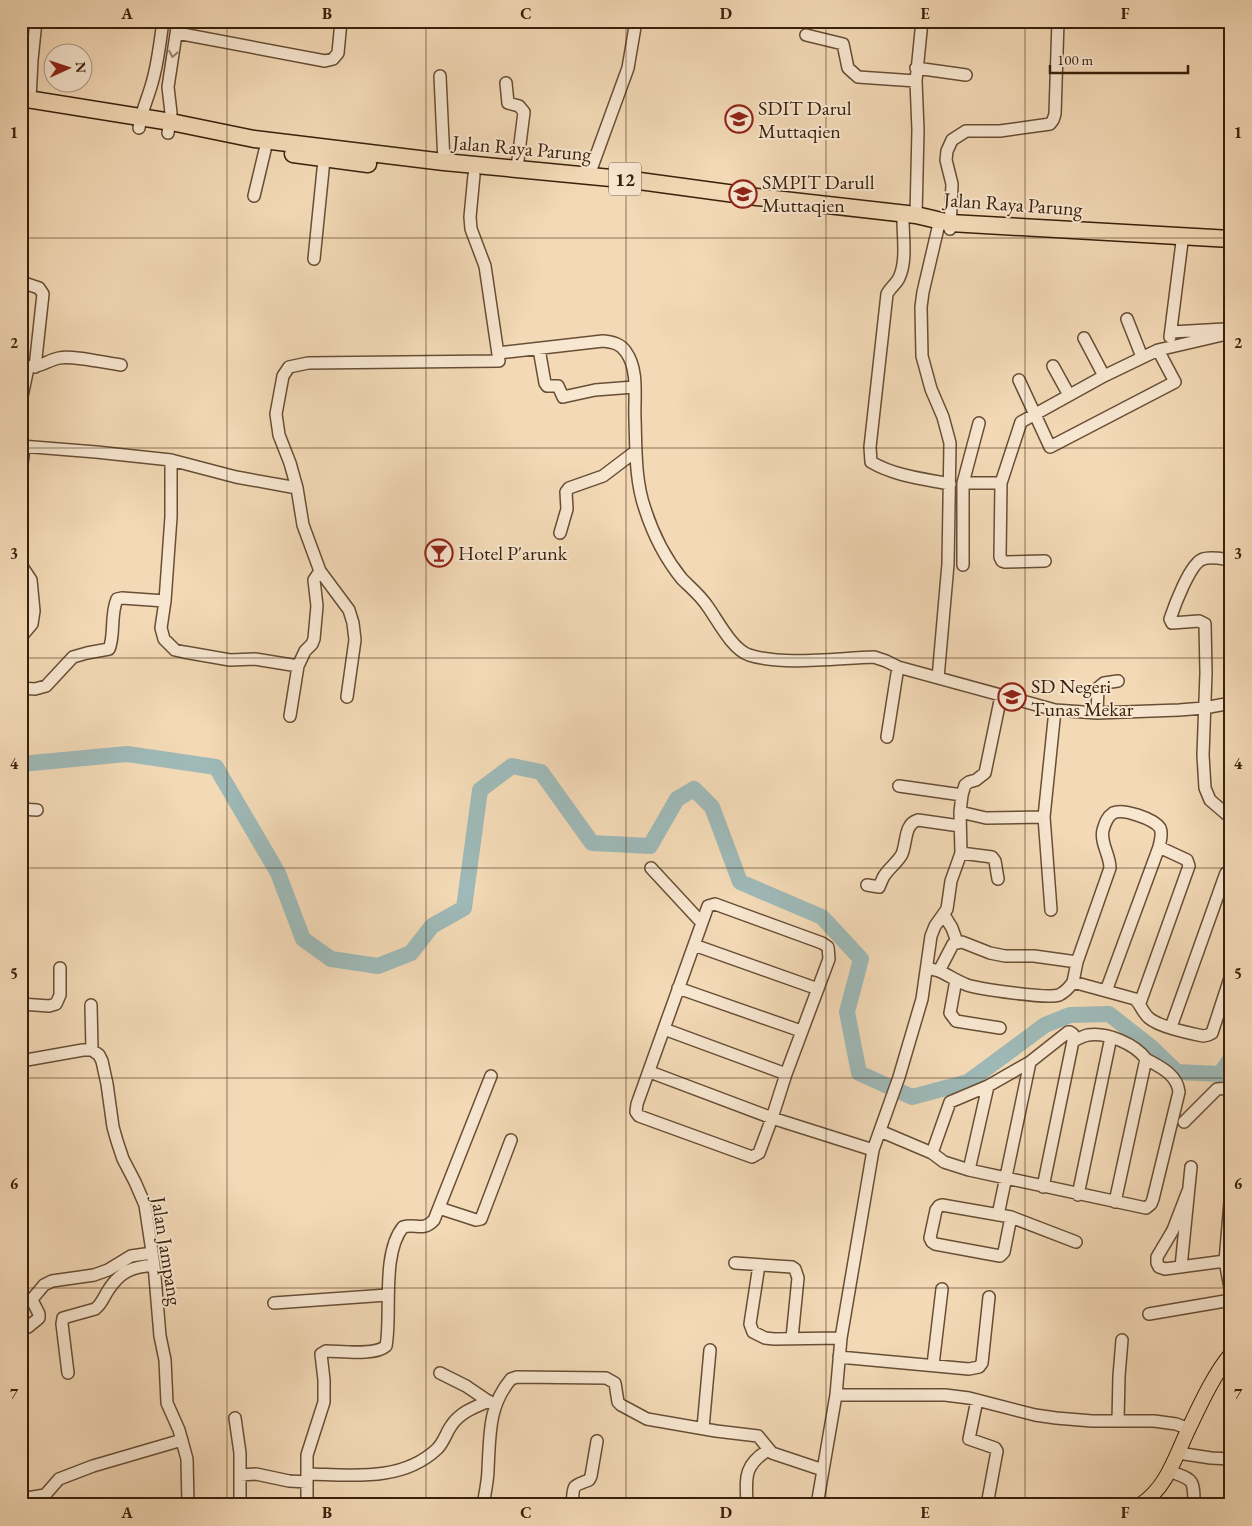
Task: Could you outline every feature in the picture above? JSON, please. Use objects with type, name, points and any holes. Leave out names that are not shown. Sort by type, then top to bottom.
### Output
[{"type":"highway","name":"Jalan Raya Parung","points":[[24,102],[254,139],[444,162],[517,168],[598,180],[808,204],[910,218],[946,227],[1231,244]]},
{"type":"highway","name":"Jalan Raya Parung","points":[[170,127],[265,150],[324,160],[474,175],[598,180]]},
{"type":"highway","name":"Jalan Raya Parung","points":[[946,227],[1231,239]]},
{"type":"main road","points":[[1140,1505],[1156,1492],[1169,1471],[1207,1393],[1231,1354]]},
{"type":"street","points":[[24,102],[32,60],[36,21]]},
{"type":"street","points":[[140,122],[155,71],[163,21]]},
{"type":"street","points":[[170,127],[168,95],[178,21]]},
{"type":"street","points":[[177,33],[325,61],[333,59],[338,53],[341,21]]},
{"type":"street","points":[[598,180],[628,68],[636,21]]},
{"type":"street","points":[[922,21],[916,68],[918,130],[910,218],[904,261],[899,277],[887,294],[870,447],[871,462],[881,468],[950,484]]},
{"type":"street","points":[[938,678],[948,564],[950,443],[948,432],[931,389],[922,356],[921,307],[923,292],[946,227],[952,184],[946,160],[947,151],[952,140],[966,131],[1008,130],[1050,124],[1055,114],[1058,21]]},
{"type":"street","points":[[806,35],[843,44],[848,68],[858,78],[916,80]]},
{"type":"street","points":[[916,68],[966,75]]},
{"type":"street","points":[[155,71],[170,74]]},
{"type":"street","points":[[440,76],[444,162]]},
{"type":"street","points":[[506,83],[508,103],[519,106],[524,112],[517,168]]},
{"type":"street","points":[[150,92],[168,95]]},
{"type":"street","points":[[254,196],[265,150]]},
{"type":"street","points":[[314,259],[324,160]]},
{"type":"street","points":[[347,697],[355,640],[353,623],[349,610],[320,571],[303,525],[297,488],[279,435],[276,414],[283,376],[289,367],[317,363],[499,361],[486,266],[471,229],[470,217],[474,175]]},
{"type":"street","points":[[1170,347],[1182,242]]},
{"type":"street","points":[[21,282],[39,288],[43,294],[21,400]]},
{"type":"street","points":[[1127,319],[1142,357]]},
{"type":"street","points":[[1045,561],[1005,562],[1000,557],[1001,483],[1021,422],[1104,376],[1158,350],[1227,334],[1225,329],[1171,332]]},
{"type":"street","points":[[1084,338],[1104,376]]},
{"type":"street","points":[[498,353],[604,341],[614,342],[628,354],[634,373],[636,451],[644,508],[657,540],[669,561],[683,580],[704,601],[729,638],[739,649],[748,655],[792,660],[874,657],[898,667],[1055,710],[1097,713],[1204,708],[1231,703]]},
{"type":"street","points":[[540,349],[545,383],[547,386],[558,386],[563,397],[595,390],[634,387]]},
{"type":"street","points":[[1019,380],[1050,447],[1176,382],[1158,350]]},
{"type":"street","points":[[28,367],[65,357],[121,365]]},
{"type":"street","points":[[1053,366],[1069,395]]},
{"type":"street","points":[[963,564],[963,483],[979,423]]},
{"type":"street","points":[[21,472],[23,447],[171,460],[236,477],[297,488]]},
{"type":"street","points":[[560,533],[566,509],[566,492],[569,488],[603,476],[636,451]]},
{"type":"street","points":[[171,460],[170,517],[165,601],[161,628],[164,639],[175,650],[230,660],[255,659],[298,666]]},
{"type":"street","points":[[963,483],[1001,483]]},
{"type":"street","points":[[1231,560],[1204,558],[1198,562],[1185,582],[1170,620],[1172,622],[1199,621],[1205,624],[1203,755],[1205,788],[1210,800],[1231,818]]},
{"type":"street","points":[[21,565],[32,580],[34,611],[32,624],[21,637]]},
{"type":"street","points":[[290,716],[298,666],[305,650],[312,644],[314,639],[317,606],[314,580],[320,571]]},
{"type":"street","points":[[21,688],[35,689],[46,686],[73,657],[87,652],[110,648],[112,642],[111,626],[117,600],[122,598],[165,601]]},
{"type":"street","points":[[887,736],[898,667]]},
{"type":"street","points":[[1097,713],[1098,688],[1104,683],[1118,682]]},
{"type":"street","points":[[817,1505],[836,1395],[841,1338],[873,1150],[899,1077],[922,999],[930,936],[947,909],[952,881],[961,853],[960,812],[962,795],[966,785],[982,776],[987,769],[1000,696]]},
{"type":"street","points":[[1051,910],[1044,817],[1055,710]]},
{"type":"street","points":[[898,786],[962,795]]},
{"type":"street","points":[[21,809],[38,810]]},
{"type":"street","points":[[927,968],[981,988],[1044,995],[1058,995],[1068,989],[1073,982],[1077,962],[1110,868],[1110,860],[1104,846],[1103,832],[1107,818],[1121,811],[1154,822],[1160,828],[1162,834],[1159,847],[1106,991]]},
{"type":"street","points":[[960,812],[986,818],[1044,817]]},
{"type":"street","points":[[867,884],[879,887],[884,876],[901,856],[910,825],[913,822],[918,820],[960,826]]},
{"type":"street","points":[[1140,1004],[1189,866],[1187,860],[1159,847]]},
{"type":"street","points":[[961,853],[992,857],[995,861],[998,879]]},
{"type":"street","points":[[651,868],[702,923]]},
{"type":"street","points":[[1171,1027],[1226,873],[1231,871]]},
{"type":"street","points":[[715,904],[826,945],[829,950],[829,959],[801,1031],[759,1154],[752,1157],[639,1116],[636,1112],[702,923],[708,906],[715,904]]},
{"type":"street","points":[[944,915],[952,928],[957,942]]},
{"type":"street","points":[[939,971],[950,948],[957,942],[962,942],[990,953],[1034,956],[1077,962]]},
{"type":"street","points":[[694,945],[818,988]]},
{"type":"street","points":[[21,1004],[49,1006],[56,1004],[60,995],[60,968]]},
{"type":"street","points":[[1073,982],[1135,999],[1140,1004],[1144,1013],[1155,1022],[1203,1036],[1212,1033],[1231,975]]},
{"type":"street","points":[[956,980],[950,1013],[952,1017],[956,1021],[1000,1028]]},
{"type":"street","points":[[678,988],[801,1031]]},
{"type":"street","points":[[21,1062],[75,1051],[92,1050],[91,1005]]},
{"type":"street","points":[[664,1029],[786,1074]]},
{"type":"street","points":[[932,1153],[950,1102],[988,1086],[1030,1062],[1068,1032],[1072,1034],[1073,1041],[1044,1187]]},
{"type":"street","points":[[880,1131],[932,1153],[944,1162],[969,1170],[1078,1195],[1146,1208],[1151,1204],[1179,1092],[1178,1084],[1168,1072],[1146,1059],[1130,1046],[1111,1037],[1088,1035],[1073,1041]]},
{"type":"street","points":[[1078,1195],[1111,1037]]},
{"type":"street","name":"Jalan Jampang","points":[[92,1050],[99,1055],[102,1061],[112,1127],[120,1150],[145,1205],[154,1265],[160,1336],[165,1360],[167,1403],[182,1440],[188,1466],[188,1505]]},
{"type":"street","points":[[1115,1202],[1146,1059]]},
{"type":"street","points":[[998,1215],[1030,1062]]},
{"type":"street","points":[[650,1072],[772,1118],[873,1150]]},
{"type":"street","points":[[307,1505],[307,1455],[324,1402],[321,1354],[326,1351],[372,1351],[385,1348],[387,1340],[387,1295],[392,1253],[398,1233],[406,1226],[423,1227],[434,1220],[491,1076]]},
{"type":"street","points":[[969,1170],[988,1086]]},
{"type":"street","points":[[1184,1122],[1217,1089],[1231,1088]]},
{"type":"street","points":[[438,1208],[476,1220],[480,1219],[511,1140]]},
{"type":"street","points":[[1181,1267],[1191,1167]]},
{"type":"street","points":[[1188,1190],[1170,1235],[1157,1257],[1159,1267],[1165,1269],[1225,1261]]},
{"type":"street","points":[[1231,1190],[1225,1261],[1231,1293]]},
{"type":"street","points":[[1012,1217],[1004,1252],[1000,1256],[932,1242],[930,1238],[936,1210],[942,1205],[1012,1217],[1076,1242]]},
{"type":"street","points":[[21,1328],[28,1326],[39,1318],[33,1298],[44,1285],[52,1281],[94,1275],[108,1270],[131,1256],[152,1253]]},
{"type":"street","points":[[735,1263],[792,1267],[797,1272],[792,1338]]},
{"type":"street","points":[[68,1373],[62,1324],[63,1318],[95,1309],[99,1306],[109,1288],[122,1273],[133,1268],[154,1265]]},
{"type":"street","points":[[759,1265],[750,1328],[753,1332],[765,1338],[774,1339],[841,1338]]},
{"type":"street","points":[[933,1365],[942,1289]]},
{"type":"street","points":[[274,1303],[387,1295]]},
{"type":"street","points":[[839,1357],[970,1369],[979,1367],[982,1364],[989,1297]]},
{"type":"street","points":[[1149,1314],[1231,1300]]},
{"type":"street","points":[[1118,1421],[1122,1340]]},
{"type":"street","points":[[703,1428],[710,1350]]},
{"type":"street","points":[[440,1373],[493,1403]]},
{"type":"street","points":[[483,1505],[488,1472],[493,1403],[513,1378],[606,1378],[615,1383],[618,1402],[621,1405],[648,1419],[758,1436],[772,1453],[823,1470]]},
{"type":"street","points":[[836,1395],[945,1395],[978,1400],[1035,1415],[1092,1421],[1154,1421],[1176,1424],[1189,1429]]},
{"type":"street","points":[[978,1400],[969,1440],[994,1448],[997,1451],[987,1505]]},
{"type":"street","points":[[240,1475],[256,1474],[289,1481],[307,1478],[391,1473],[411,1466],[437,1449],[452,1424],[460,1415],[493,1403]]},
{"type":"street","points":[[235,1418],[240,1453],[240,1505]]},
{"type":"street","points":[[1231,1424],[1231,1447]]},
{"type":"street","points":[[21,1498],[45,1495],[59,1479],[93,1466],[182,1440]]},
{"type":"street","points":[[572,1505],[575,1485],[578,1482],[590,1480],[597,1441]]},
{"type":"street","points":[[747,1505],[746,1477],[748,1469],[756,1459],[768,1450]]},
{"type":"street","points":[[1178,1453],[1231,1459]]},
{"type":"street","points":[[1169,1471],[1192,1482],[1194,1505]]},
{"type":"waterway","points":[[21,764],[127,754],[216,767],[278,873],[303,939],[331,959],[378,966],[411,953],[432,926],[464,908],[480,790],[512,766],[541,772],[592,843],[650,846],[677,799],[694,789],[712,807],[740,882],[822,917],[861,959],[847,1012],[859,1073],[912,1097],[968,1082],[1045,1025],[1070,1015],[1109,1014],[1151,1047],[1177,1072],[1220,1074],[1231,1058]]},
{"type":"place","name":"SDIT Darul Muttaqien","points":[[739,119]]},
{"type":"place","name":"SMPIT Darull Muttaqien","points":[[743,194]]},
{"type":"place","name":"Hotel P'arunk","points":[[439,553]]},
{"type":"place","name":"SD Negeri Tunas Mekar","points":[[1012,697]]}]
